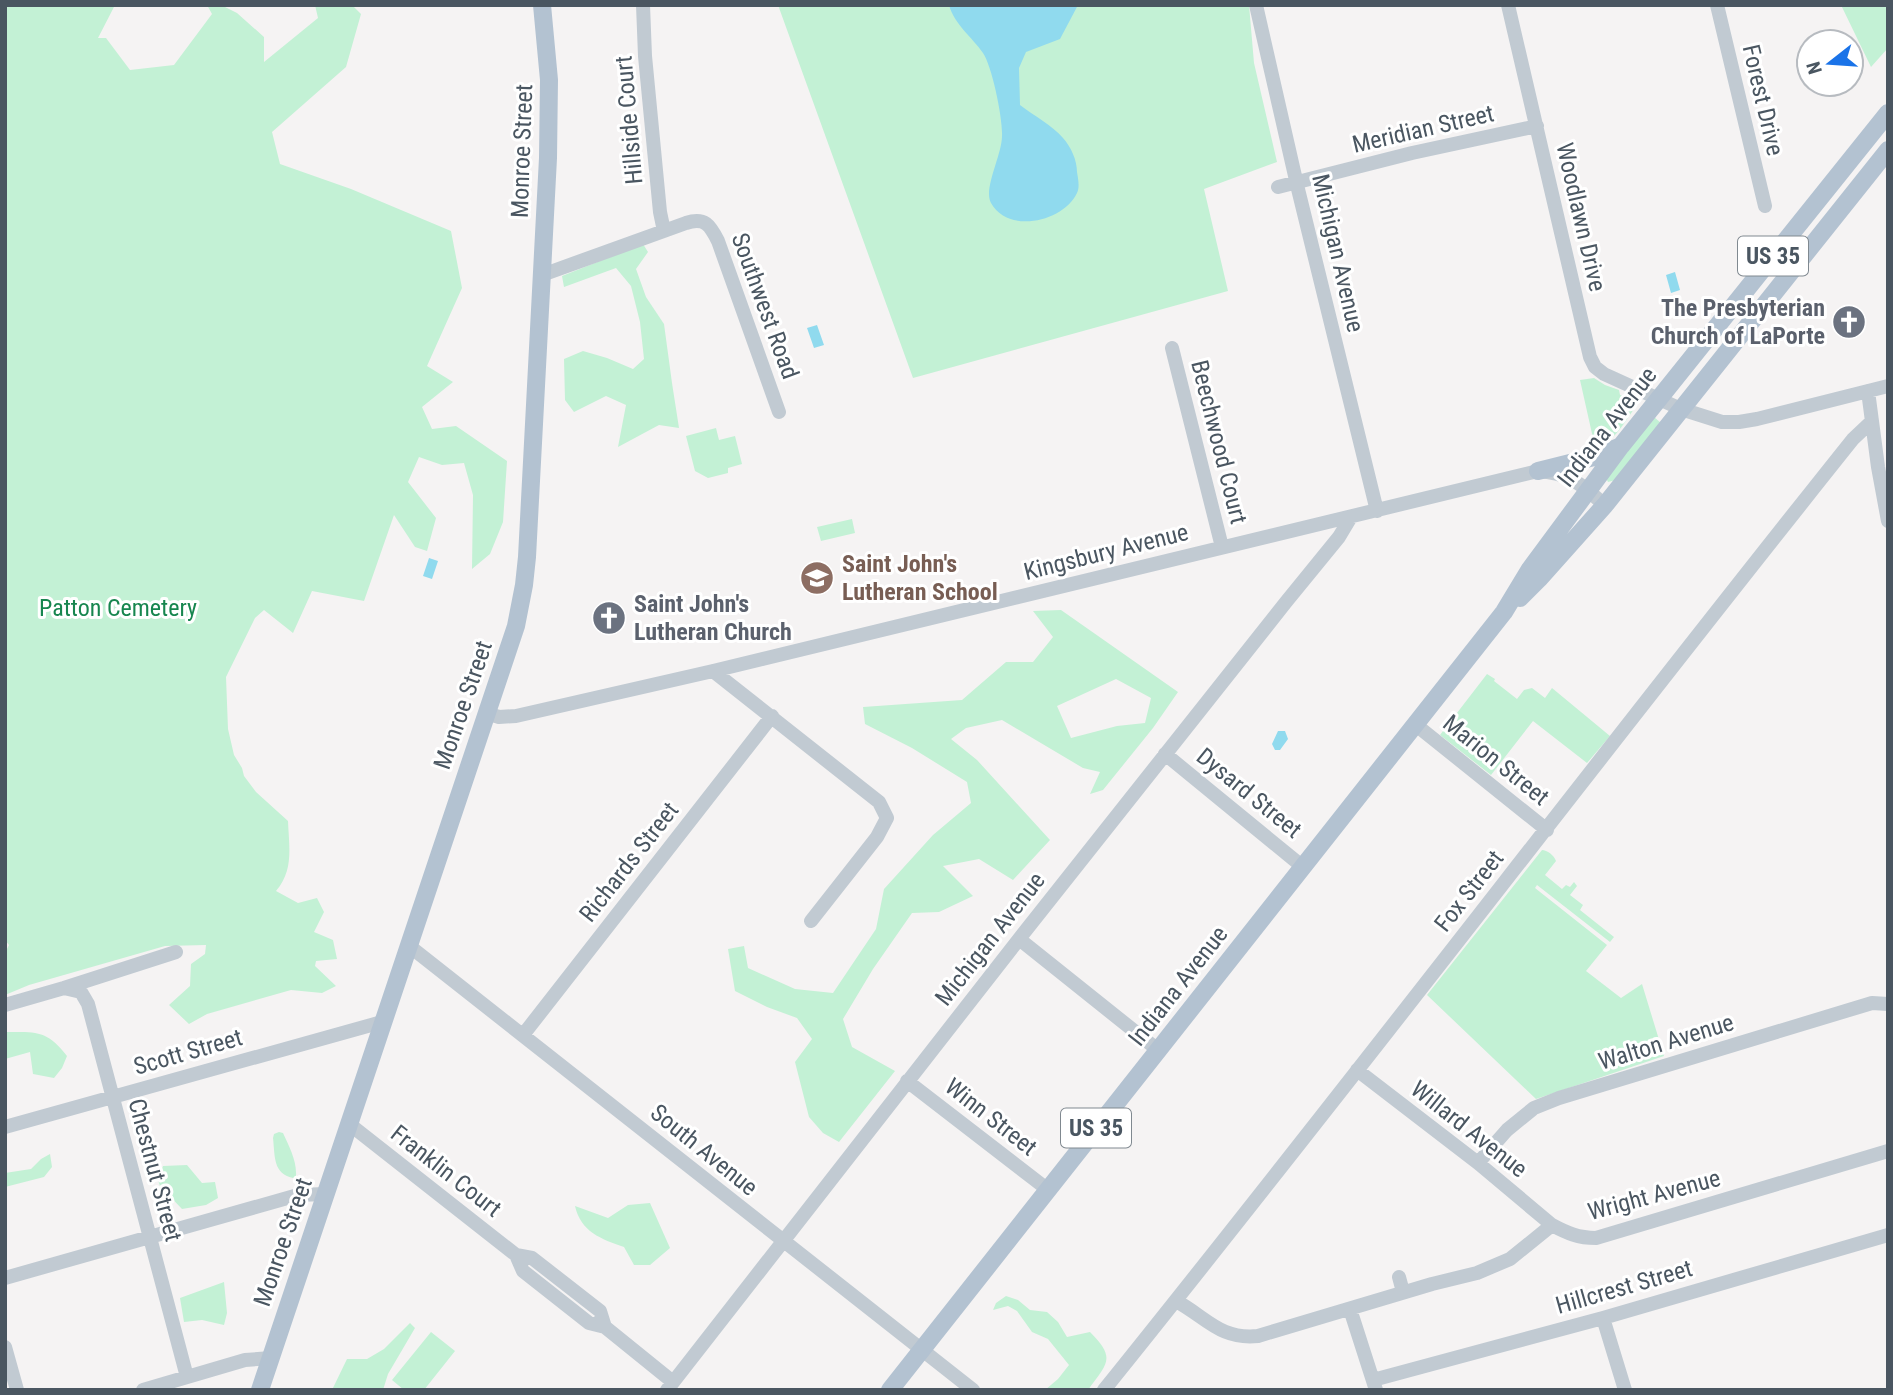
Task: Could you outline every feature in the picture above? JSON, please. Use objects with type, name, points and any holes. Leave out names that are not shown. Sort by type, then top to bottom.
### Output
[{"type":"main road","name":"Monroe Street","points":[[260,1390],[516,626],[527,557],[548,158],[549,79],[542,5]]},
{"type":"main road","name":"Indiana Avenue","points":[[890,1390],[1504,612],[1530,569],[1621,446],[1888,113]]},
{"type":"main road","name":"Indiana Avenue","points":[[1504,612],[1539,579],[1605,506],[1888,150]]},
{"type":"main road","points":[[1854,154],[1872,169]]},
{"type":"main road","points":[[1538,471],[1594,457],[1621,446]]},
{"type":"street","name":"Hillside Court","points":[[643,5],[646,69],[664,230]]},
{"type":"street","name":"Michigan Avenue","points":[[1256,5],[1377,511]]},
{"type":"street","name":"Woodlawn Drive","points":[[1508,5],[1590,357],[1595,367],[1604,374],[1660,400]]},
{"type":"street","name":"Forest Drive","points":[[1717,5],[1765,206]]},
{"type":"street","name":"Meridian Street","points":[[1278,187],[1412,153],[1537,126]]},
{"type":"street","name":"Southwest Road","points":[[542,275],[692,221],[709,225],[779,412]]},
{"type":"street","name":"Beechwood Court","points":[[1172,348],[1222,547]]},
{"type":"street","points":[[1660,400],[1681,410],[1721,422],[1739,422],[1888,386]]},
{"type":"street","points":[[1868,391],[1888,521]]},
{"type":"street","name":"Fox Street","points":[[1104,1390],[1547,830],[1737,584],[1853,439],[1871,422]]},
{"type":"street","name":"Kingsbury Avenue","points":[[486,713],[499,717],[516,716],[713,671],[1538,471],[1559,473],[1572,478],[1605,506]]},
{"type":"street","name":"Michigan Avenue","points":[[670,1386],[1019,939],[1339,537],[1351,517]]},
{"type":"street","points":[[713,671],[879,802],[887,818],[877,837],[811,921]]},
{"type":"street","name":"Richards Street","points":[[523,1035],[772,716]]},
{"type":"street","name":"Marion Street","points":[[1416,725],[1547,830]]},
{"type":"street","name":"Dysard Street","points":[[1166,754],[1303,867]]},
{"type":"street","points":[[1019,939],[1158,1050]]},
{"type":"street","name":"South Avenue","points":[[408,945],[973,1390]]},
{"type":"street","points":[[5,1005],[176,952]]},
{"type":"street","name":"Chestnut Street","points":[[64,988],[81,992],[88,1004],[187,1377]]},
{"type":"street","name":"Walton Avenue","points":[[1478,1163],[1507,1130],[1534,1108],[1559,1098],[1872,1003],[1888,1004]]},
{"type":"street","name":"Scott Street","points":[[5,1127],[382,1021]]},
{"type":"street","name":"Willard Avenue","points":[[1357,1070],[1478,1163],[1552,1225]]},
{"type":"street","name":"Winn Street","points":[[908,1081],[1047,1189]]},
{"type":"street","name":"Franklin Court","points":[[348,1123],[516,1255],[532,1258],[600,1311],[605,1327],[670,1386]]},
{"type":"street","name":"Wright Avenue","points":[[1552,1225],[1580,1238],[1596,1238],[1888,1151]]},
{"type":"street","points":[[5,1278],[298,1195],[325,1194]]},
{"type":"street","points":[[1176,1301],[1216,1329],[1236,1336],[1258,1336],[1477,1273],[1510,1259],[1552,1225]]},
{"type":"street","name":"Hillcrest Street","points":[[1374,1385],[1888,1235]]},
{"type":"street","points":[[1399,1276],[1404,1292]]},
{"type":"street","points":[[1350,1309],[1374,1385]]},
{"type":"street","points":[[1603,1318],[1625,1390]]},
{"type":"street","points":[[5,1347],[17,1390]]},
{"type":"street","points":[[143,1390],[245,1360],[271,1358]]},
{"type":"green space","name":"Patton Cemetery","points":[[5,5],[115,5],[98,38],[106,38],[130,70],[174,65],[212,14],[207,5],[225,5],[264,37],[264,62],[318,18],[315,5],[352,5],[361,14],[346,67],[272,132],[280,164],[351,189],[451,231],[462,288],[427,366],[453,382],[422,407],[432,429],[456,426],[507,461],[503,522],[490,554],[472,569],[473,495],[464,463],[442,465],[419,457],[408,482],[436,518],[427,551],[415,547],[394,515],[364,601],[312,591],[293,633],[264,610],[255,618],[226,677],[228,729],[234,755],[244,776],[256,792],[288,821],[288,866],[276,891],[298,903],[317,898],[324,912],[314,932],[333,940],[337,959],[316,961],[315,966],[336,986],[322,993],[291,990],[207,1014],[189,1024],[169,1005],[190,986],[191,964],[205,954],[206,945],[165,946],[29,985],[5,995],[5,953],[9,945],[5,940]]},
{"type":"green space","points":[[778,5],[1249,5],[1254,63],[1277,162],[1204,189],[1228,291],[913,378]]},
{"type":"green space","points":[[1841,5],[1888,5],[1888,48],[1871,67],[1865,55],[1865,28],[1852,28]]},
{"type":"green space","points":[[643,244],[648,252],[636,269],[646,297],[664,324],[679,428],[659,425],[618,447],[626,405],[606,396],[574,412],[565,400],[564,359],[583,351],[633,369],[644,359],[640,322],[631,286],[616,268],[564,287],[562,276]]},
{"type":"green space","points":[[1594,378],[1619,390],[1620,395],[1637,403],[1613,437],[1595,447],[1580,380]]},
{"type":"green space","points":[[1654,417],[1661,423],[1616,480],[1608,482],[1606,478]]},
{"type":"green space","points":[[716,428],[719,440],[735,436],[742,464],[728,468],[728,473],[708,478],[695,471],[686,436]]},
{"type":"green space","points":[[852,519],[855,533],[821,541],[817,527]]},
{"type":"green space","points":[[1061,610],[1178,692],[1103,790],[1090,794],[1100,772],[1083,768],[1002,720],[966,728],[951,739],[977,760],[1050,840],[1013,880],[979,859],[943,866],[973,896],[939,912],[912,913],[873,969],[843,1019],[852,1047],[895,1071],[839,1142],[823,1133],[809,1117],[795,1062],[812,1039],[797,1018],[735,991],[728,949],[744,946],[748,968],[795,989],[833,993],[876,929],[884,889],[933,835],[971,803],[967,782],[912,748],[865,724],[863,707],[962,700],[1006,662],[1033,662],[1053,637],[1033,611]],"holes":[[[1116,679],[1151,698],[1145,723],[1117,726],[1071,738],[1057,706]]]},
{"type":"green space","points":[[1487,674],[1517,699],[1524,690],[1532,688],[1545,698],[1552,688],[1610,736],[1587,763],[1533,721],[1491,775],[1440,735]]},
{"type":"green space","points":[[1542,850],[1550,853],[1556,861],[1545,875],[1562,889],[1566,885],[1570,887],[1574,882],[1577,886],[1570,895],[1583,905],[1580,910],[1614,937],[1610,942],[1537,885],[1535,888],[1607,945],[1586,971],[1621,998],[1642,984],[1664,1056],[1536,1099],[1427,995]]},
{"type":"green space","points":[[5,1032],[33,1033],[47,1037],[67,1056],[62,1068],[54,1078],[33,1074],[30,1052],[5,1059]]},
{"type":"green space","points":[[283,1133],[294,1159],[296,1176],[293,1178],[282,1173],[276,1163],[273,1138],[274,1134]]},
{"type":"green space","points":[[50,1154],[52,1167],[44,1177],[5,1187],[5,1173],[31,1169]]},
{"type":"green space","points":[[187,1165],[202,1183],[215,1182],[218,1198],[206,1205],[182,1209],[160,1186],[158,1180],[163,1166]]},
{"type":"green space","points":[[650,1203],[670,1248],[650,1265],[634,1265],[624,1247],[593,1233],[582,1222],[575,1206],[608,1218],[628,1205]]},
{"type":"green space","points":[[224,1282],[227,1313],[224,1325],[202,1320],[184,1322],[180,1298]]},
{"type":"green space","points":[[1006,1296],[1018,1300],[1030,1310],[1047,1312],[1058,1322],[1067,1337],[1090,1332],[1098,1341],[1106,1355],[1106,1361],[1088,1390],[1045,1390],[1069,1365],[1048,1339],[1032,1332],[1017,1311],[1008,1306],[993,1310],[996,1303]]},
{"type":"green space","points":[[410,1323],[415,1328],[388,1374],[383,1390],[332,1390],[347,1359],[367,1359],[384,1349]]},
{"type":"green space","points":[[431,1332],[455,1351],[424,1390],[404,1390],[392,1380]]},
{"type":"water","points":[[949,5],[1078,5],[1060,39],[1026,52],[1019,68],[1020,105],[1059,133],[1069,145],[1076,163],[1077,193],[1061,211],[1049,217],[1023,221],[1010,219],[999,213],[991,203],[989,189],[1002,136],[996,93],[983,53],[959,24]]},
{"type":"water","points":[[1675,272],[1680,290],[1671,293],[1666,275]]},
{"type":"water","points":[[817,325],[824,345],[814,348],[807,328]]},
{"type":"water","points":[[429,558],[438,561],[432,579],[423,576]]},
{"type":"water","points":[[1278,731],[1285,731],[1288,739],[1280,750],[1275,750],[1272,744]]},
{"type":"place","name":"The Presbyterian Church of LaPorte","points":[[1849,322]]},
{"type":"place","name":"Saint John's Lutheran School","points":[[817,578]]},
{"type":"place","name":"Saint John's Lutheran Church","points":[[609,618]]}]
